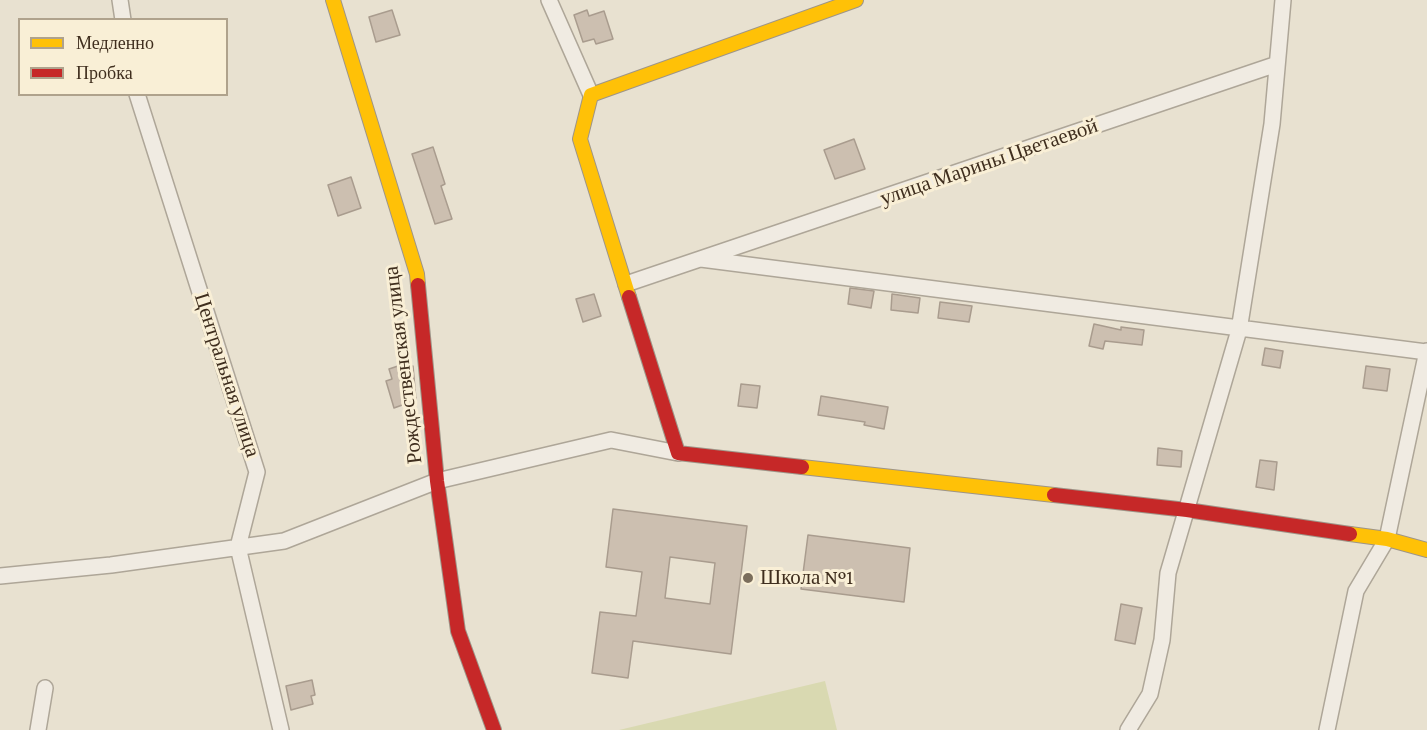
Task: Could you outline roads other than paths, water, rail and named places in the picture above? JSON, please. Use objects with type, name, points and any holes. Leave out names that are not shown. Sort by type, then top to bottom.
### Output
[{"type":"street","points":[[120,0],[123,18]]},
{"type":"street","name":"Рождественская улица","points":[[333,0],[417,274],[437,481],[458,631],[494,730]]},
{"type":"street","points":[[549,0],[591,95],[580,138],[678,453]]},
{"type":"street","points":[[591,95],[856,0]]},
{"type":"street","points":[[1128,730],[1150,694],[1162,640],[1168,573],[1239,330],[1272,124],[1283,0]]},
{"type":"street","name":"улица Марины Цветаевой","points":[[626,284],[1277,64]]},
{"type":"street","name":"Центральная улица","points":[[138,96],[257,472],[238,547],[281,730]]},
{"type":"street","name":"улица Марины Цветаевой","points":[[701,259],[1239,330],[1427,352]]},
{"type":"street","points":[[1327,730],[1356,591],[1387,539],[1427,352]]},
{"type":"street","points":[[0,576],[111,565],[284,541],[437,481],[611,440],[678,453],[1187,510],[1387,539],[1427,550]]},
{"type":"street","points":[[38,730],[45,688]]},
{"type":"place","name":"Школа №1","points":[[748,578]]}]
